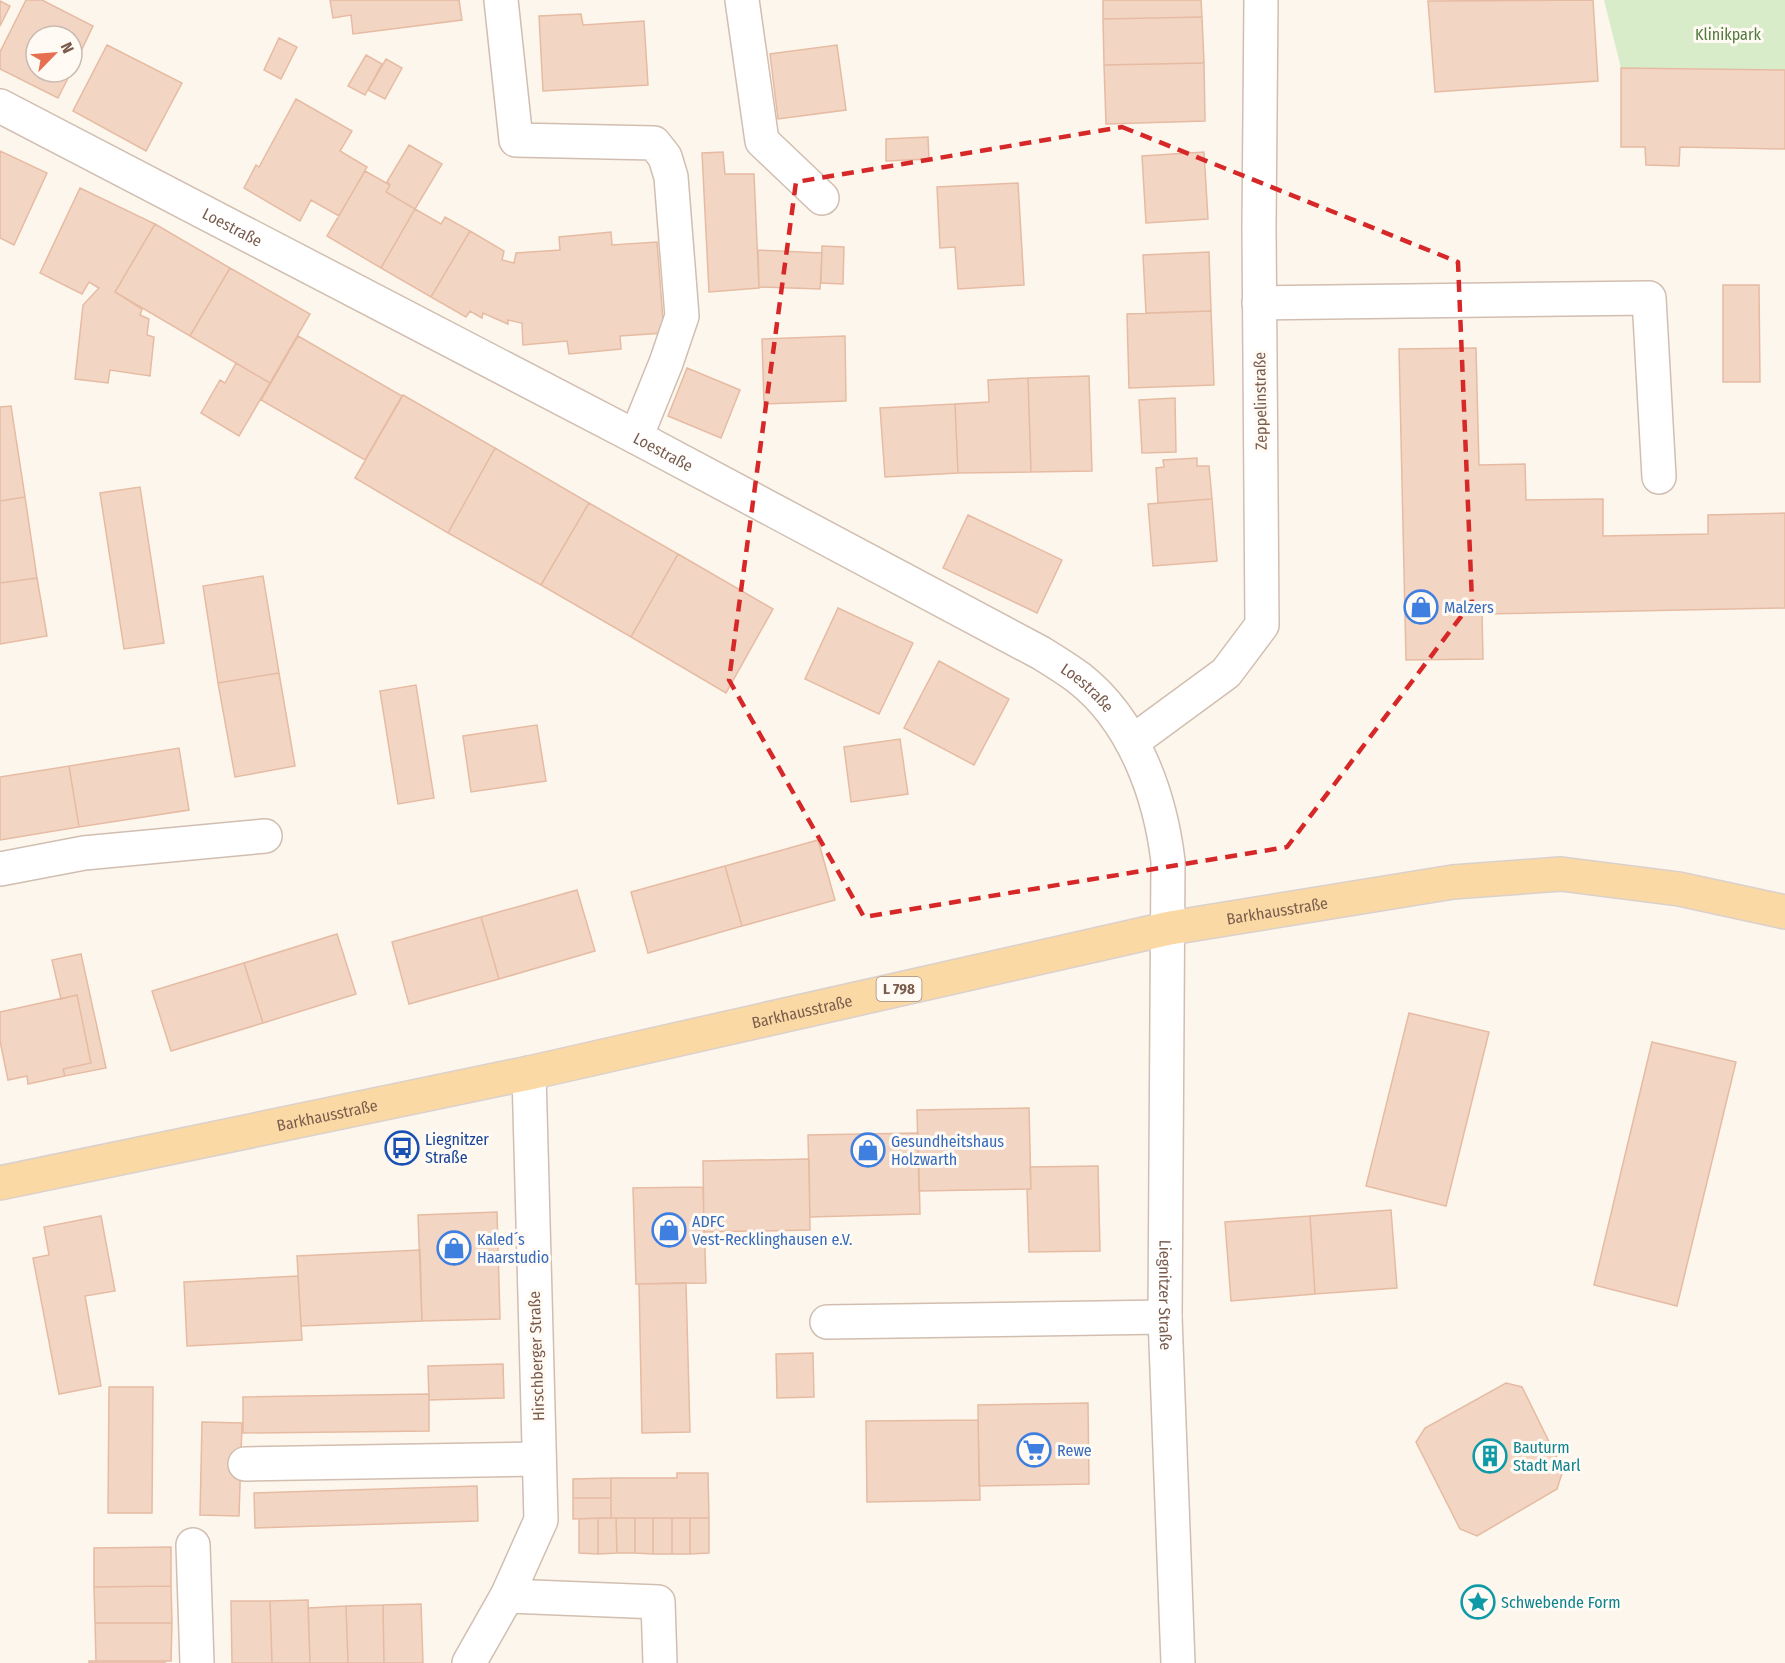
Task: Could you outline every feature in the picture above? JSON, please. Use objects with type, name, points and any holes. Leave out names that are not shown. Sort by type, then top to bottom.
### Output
[{"type":"main road","name":"Barkhausstraße","points":[[0,1183],[529,1073],[1170,928],[1453,882],[1562,874],[1679,889],[1785,912]]},
{"type":"street","points":[[501,0],[516,140],[654,143],[665,157],[671,177],[682,316],[636,437]]},
{"type":"street","points":[[742,0],[762,141],[822,198]]},
{"type":"street","name":"Zeppelinstraße","points":[[1132,742],[1226,673],[1262,625],[1259,303],[1261,0]]},
{"type":"street","name":"Loestraße","points":[[0,106],[636,437],[1041,652],[1080,679],[1104,703],[1132,742],[1151,784],[1164,831],[1168,861],[1170,928]]},
{"type":"street","points":[[1259,303],[1649,298],[1659,477]]},
{"type":"street","points":[[0,869],[84,853],[265,837]]},
{"type":"street","name":"Liegnitzer Straße","points":[[1170,928],[1165,1317],[1178,1663]]},
{"type":"street","name":"Hirschberger Straße","points":[[469,1663],[507,1596],[541,1520],[529,1073]]},
{"type":"street","points":[[826,1322],[1165,1317]]},
{"type":"street","points":[[245,1464],[539,1459]]},
{"type":"street","points":[[193,1545],[196,1663]]},
{"type":"street","points":[[507,1596],[658,1602],[660,1663]]},
{"type":"highlighted area","points":[[1122,127],[1458,262],[1472,602],[1287,847],[864,917],[729,680],[796,182]]},
{"type":"green space","name":"Klinikpark","points":[[1604,0],[1785,0],[1785,70],[1621,68]]},
{"type":"building","points":[[26,0],[42,0],[93,26],[84,45],[84,24],[24,24],[24,81],[0,69],[0,52]]},
{"type":"building","points":[[330,0],[459,0],[462,20],[353,34],[351,15],[333,18]]},
{"type":"building","points":[[1103,0],[1201,0],[1202,17],[1103,19]]},
{"type":"building","points":[[1593,0],[1598,81],[1435,92],[1428,1]]},
{"type":"building","points":[[0,1],[10,6],[0,26]]},
{"type":"building","points":[[581,14],[583,25],[644,21],[648,85],[543,91],[539,16]]},
{"type":"building","points":[[1202,17],[1204,63],[1104,65],[1103,19]]},
{"type":"building","points":[[279,38],[297,47],[281,79],[264,70]]},
{"type":"building","points":[[107,45],[182,83],[146,151],[73,111]]},
{"type":"building","points":[[837,45],[846,110],[778,119],[770,54]]},
{"type":"building","points":[[366,55],[382,64],[365,95],[348,86]]},
{"type":"building","points":[[386,59],[402,68],[385,99],[368,90]]},
{"type":"building","points":[[1204,63],[1205,121],[1106,124],[1104,65]]},
{"type":"building","points":[[1621,68],[1785,70],[1785,149],[1680,147],[1679,166],[1646,165],[1645,147],[1621,147]]},
{"type":"building","points":[[30,84],[65,84],[58,98]]},
{"type":"building","points":[[296,99],[352,131],[340,151],[367,167],[339,216],[311,200],[300,221],[244,188],[256,165],[259,167]]},
{"type":"building","points":[[928,137],[929,159],[886,161],[886,139]]},
{"type":"building","points":[[409,145],[442,164],[415,209],[386,192],[390,185],[387,182]]},
{"type":"building","points":[[0,151],[47,173],[14,245],[0,238]]},
{"type":"building","points":[[723,152],[725,174],[754,174],[759,288],[709,292],[702,153]]},
{"type":"building","points":[[1204,152],[1208,219],[1146,223],[1142,156]]},
{"type":"building","points":[[365,171],[390,185],[386,192],[415,209],[381,268],[327,236]]},
{"type":"building","points":[[1018,183],[1024,285],[958,289],[955,247],[940,248],[937,187]]},
{"type":"building","points":[[80,188],[155,224],[115,292],[142,309],[140,315],[149,319],[147,335],[154,337],[150,376],[110,370],[108,383],[75,379],[83,305],[99,288],[89,282],[82,294],[40,273]]},
{"type":"building","points":[[415,209],[441,224],[445,217],[470,231],[431,297],[381,268]]},
{"type":"building","points":[[155,224],[230,268],[190,336],[115,292]]},
{"type":"building","points":[[470,231],[504,251],[502,260],[514,263],[516,253],[560,250],[559,237],[611,232],[612,245],[657,242],[664,333],[620,336],[621,349],[569,354],[567,341],[523,345],[522,323],[508,320],[508,324],[483,313],[482,318],[470,311],[466,317],[431,297]]},
{"type":"building","points":[[822,246],[844,247],[843,284],[821,283]]},
{"type":"building","points":[[758,250],[822,253],[820,289],[759,287]]},
{"type":"building","points":[[1209,252],[1211,311],[1146,313],[1143,255]]},
{"type":"building","points":[[230,268],[310,314],[270,383],[190,336]]},
{"type":"building","points":[[1723,285],[1759,285],[1760,382],[1723,382]]},
{"type":"building","points":[[1211,311],[1214,385],[1129,388],[1127,314]]},
{"type":"building","points":[[298,336],[402,396],[365,460],[261,400]]},
{"type":"building","points":[[845,336],[846,401],[764,404],[762,339]]},
{"type":"building","points":[[1476,348],[1479,465],[1525,464],[1526,500],[1603,499],[1603,536],[1708,534],[1708,515],[1785,513],[1785,608],[1482,614],[1483,659],[1406,660],[1399,349]]},
{"type":"building","points":[[236,363],[270,383],[239,436],[201,413],[220,380],[225,383]]},
{"type":"building","points":[[687,368],[740,390],[721,438],[668,416]]},
{"type":"building","points":[[1089,376],[1092,471],[1031,472],[1028,378]]},
{"type":"building","points":[[1028,378],[1031,472],[958,473],[955,404],[989,402],[988,380]]},
{"type":"building","points":[[403,395],[495,448],[448,533],[355,478]]},
{"type":"building","points":[[1175,398],[1176,452],[1142,453],[1139,400]]},
{"type":"building","points":[[955,404],[958,473],[885,477],[880,408]]},
{"type":"building","points":[[11,406],[25,497],[0,501],[0,407]]},
{"type":"building","points":[[495,448],[589,503],[541,585],[448,533]]},
{"type":"building","points":[[1197,458],[1197,466],[1209,466],[1212,499],[1158,503],[1156,468],[1164,467],[1163,460]]},
{"type":"building","points":[[140,487],[164,643],[124,649],[100,493]]},
{"type":"building","points":[[25,497],[37,578],[0,583],[0,501]]},
{"type":"building","points":[[1212,499],[1217,561],[1153,566],[1148,504]]},
{"type":"building","points":[[589,503],[678,554],[631,637],[541,585]]},
{"type":"building","points":[[968,515],[1062,560],[1037,613],[943,568]]},
{"type":"building","points":[[678,554],[773,609],[726,693],[631,637]]},
{"type":"building","points":[[263,576],[279,673],[218,683],[203,586]]},
{"type":"building","points":[[37,578],[47,636],[0,644],[0,583]]},
{"type":"building","points":[[838,608],[913,643],[879,714],[805,679]]},
{"type":"building","points":[[939,661],[1009,699],[974,765],[904,728]]},
{"type":"building","points":[[279,673],[295,766],[235,777],[218,683]]},
{"type":"building","points":[[416,685],[434,798],[398,804],[380,691]]},
{"type":"building","points":[[537,725],[546,781],[471,792],[463,736]]},
{"type":"building","points":[[900,739],[908,794],[851,802],[844,747]]},
{"type":"building","points":[[179,748],[189,810],[79,827],[69,766]]},
{"type":"building","points":[[69,766],[79,827],[0,840],[0,777]]},
{"type":"building","points":[[818,840],[835,900],[742,926],[725,866]]},
{"type":"building","points":[[725,866],[742,926],[648,953],[631,892]]},
{"type":"building","points":[[577,890],[595,951],[499,979],[481,917]]},
{"type":"building","points":[[481,917],[499,979],[409,1004],[392,942]]},
{"type":"building","points":[[337,934],[356,994],[263,1023],[244,963]]},
{"type":"building","points":[[81,954],[106,1068],[65,1076],[63,1069],[91,1063],[77,995],[61,999],[52,960]]},
{"type":"building","points":[[244,963],[263,1023],[171,1051],[152,991]]},
{"type":"building","points":[[77,995],[91,1063],[63,1069],[65,1076],[28,1084],[27,1076],[8,1080],[0,1041],[0,1012]]},
{"type":"building","points":[[1409,1013],[1489,1032],[1446,1206],[1366,1186]]},
{"type":"building","points":[[1652,1042],[1736,1062],[1677,1306],[1594,1285]]},
{"type":"building","points":[[1029,1108],[1031,1189],[919,1191],[917,1110]]},
{"type":"building","points":[[918,1133],[920,1214],[810,1217],[808,1135]]},
{"type":"building","points":[[809,1159],[810,1230],[704,1232],[703,1161]]},
{"type":"building","points":[[1098,1166],[1100,1251],[1029,1252],[1027,1189],[1031,1189],[1030,1167]]},
{"type":"building","points":[[703,1187],[706,1283],[636,1284],[633,1188]]},
{"type":"building","points":[[1391,1210],[1397,1288],[1315,1294],[1310,1216]]},
{"type":"building","points":[[497,1212],[500,1319],[422,1321],[418,1215]]},
{"type":"building","points":[[101,1216],[115,1291],[85,1296],[101,1386],[59,1394],[33,1258],[49,1255],[44,1227]]},
{"type":"building","points":[[1310,1216],[1315,1294],[1231,1301],[1225,1222]]},
{"type":"building","points":[[420,1250],[422,1321],[301,1326],[297,1256]]},
{"type":"building","points":[[298,1276],[302,1340],[187,1346],[184,1282]]},
{"type":"building","points":[[686,1283],[690,1432],[642,1433],[639,1284]]},
{"type":"building","points":[[813,1353],[814,1397],[777,1398],[776,1354]]},
{"type":"building","points":[[503,1364],[504,1398],[429,1400],[428,1366]]},
{"type":"building","name":"Bauturm Stadt Marl","points":[[1506,1383],[1522,1387],[1563,1470],[1557,1489],[1477,1536],[1460,1529],[1416,1442],[1425,1428]]},
{"type":"building","points":[[109,1387],[153,1387],[152,1513],[108,1513]]},
{"type":"building","points":[[429,1394],[429,1431],[243,1433],[243,1397]]},
{"type":"building","points":[[1088,1403],[1089,1484],[979,1486],[978,1405]]},
{"type":"building","points":[[978,1420],[980,1500],[867,1502],[866,1421]]},
{"type":"building","points":[[202,1422],[242,1423],[239,1516],[200,1515]]},
{"type":"building","points":[[677,1473],[708,1473],[709,1518],[611,1518],[611,1478],[677,1478]]},
{"type":"building","points":[[611,1478],[611,1498],[573,1498],[573,1479]]},
{"type":"building","points":[[477,1486],[478,1521],[255,1528],[254,1493]]},
{"type":"building","points":[[573,1498],[611,1498],[611,1518],[573,1519]]},
{"type":"building","points":[[598,1518],[598,1554],[579,1553],[579,1519]]},
{"type":"building","points":[[598,1518],[616,1518],[617,1553],[598,1554]]},
{"type":"building","points":[[616,1518],[635,1518],[635,1553],[617,1553]]},
{"type":"building","points":[[635,1518],[653,1518],[653,1554],[635,1553]]},
{"type":"building","points":[[653,1518],[672,1518],[672,1554],[653,1554]]},
{"type":"building","points":[[672,1518],[690,1518],[690,1554],[672,1554]]},
{"type":"building","points":[[690,1518],[709,1518],[709,1553],[690,1554]]},
{"type":"building","points":[[171,1547],[171,1586],[94,1587],[94,1548]]},
{"type":"building","points":[[171,1586],[172,1623],[95,1623],[94,1587]]},
{"type":"building","points":[[308,1600],[310,1663],[272,1663],[270,1601]]},
{"type":"building","points":[[231,1601],[270,1601],[272,1663],[232,1663]]},
{"type":"building","points":[[421,1604],[423,1663],[384,1663],[383,1605]]},
{"type":"building","points":[[383,1605],[384,1663],[348,1663],[346,1606]]},
{"type":"building","points":[[346,1606],[348,1663],[310,1663],[308,1608]]},
{"type":"building","points":[[95,1623],[172,1623],[171,1661],[96,1661]]},
{"type":"building","points":[[89,1661],[165,1661],[165,1663],[89,1663]]},
{"type":"place","name":"Malzers","points":[[1421,607]]},
{"type":"place","name":"Liegnitzer Straße","points":[[402,1148]]},
{"type":"place","name":"Gesundheitshaus Holzwarth","points":[[868,1150]]},
{"type":"place","name":"ADFC Vest-Recklinghausen e.V.","points":[[669,1230]]},
{"type":"place","name":"Kaled´s Haarstudio","points":[[454,1248]]},
{"type":"place","name":"Rewe","points":[[1034,1450]]},
{"type":"place","name":"Bauturm Stadt Marl","points":[[1490,1456]]},
{"type":"place","name":"Schwebende Form","points":[[1478,1602]]}]
